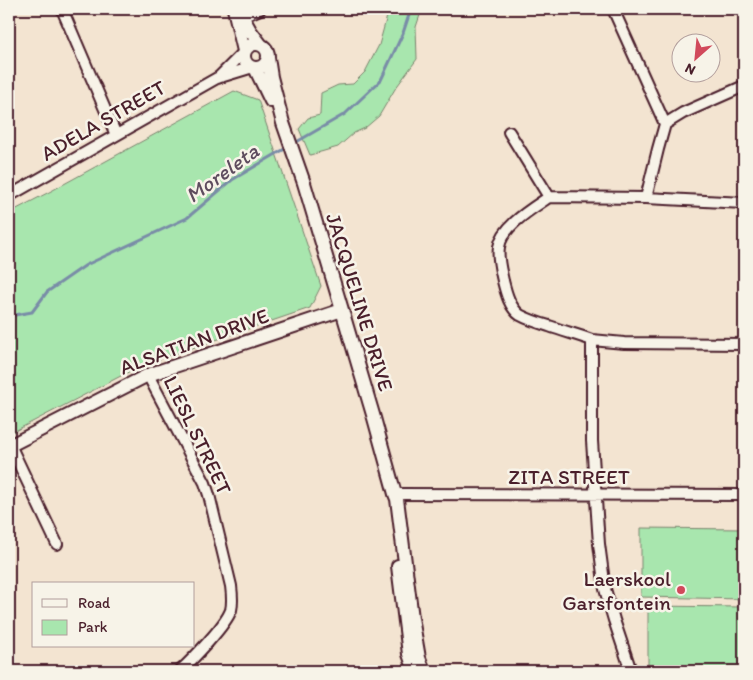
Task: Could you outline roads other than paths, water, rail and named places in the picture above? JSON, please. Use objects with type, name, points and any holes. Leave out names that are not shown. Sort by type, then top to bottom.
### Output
[{"type":"street","points":[[62,9],[116,135]]},
{"type":"street","points":[[238,11],[260,9]]},
{"type":"street","points":[[613,9],[665,124],[646,198]]},
{"type":"street","points":[[238,11],[251,32],[267,50],[268,58],[262,66],[254,68],[246,63],[238,11]]},
{"type":"street","points":[[244,52],[246,48],[254,44],[262,45]]},
{"type":"street","name":"ADELA STREET","points":[[217,78],[244,52]]},
{"type":"street","name":"JACQUELINE DRIVE","points":[[268,58],[271,77],[285,129],[342,310],[399,504],[416,643],[424,671]]},
{"type":"street","name":"ADELA STREET","points":[[9,196],[217,78],[254,68]]},
{"type":"street","name":"JACQUELINE DRIVE","points":[[254,68],[285,129]]},
{"type":"street","points":[[665,124],[683,113],[744,86]]},
{"type":"street","points":[[508,132],[549,197]]},
{"type":"street","points":[[744,203],[646,198],[549,197],[506,231],[498,248],[504,283],[510,303],[518,314],[536,322],[592,340],[624,343],[744,344]]},
{"type":"street","name":"ALSATIAN DRIVE","points":[[9,445],[148,375],[342,310]]},
{"type":"street","points":[[592,340],[592,441],[599,544],[605,588],[631,671]]},
{"type":"street","name":"LIESL STREET","points":[[148,375],[205,483],[233,599],[230,612],[224,622],[180,671]]},
{"type":"street","points":[[9,445],[58,544]]},
{"type":"street","name":"JACQUELINE DRIVE","points":[[395,494],[392,504],[400,587],[409,654],[414,671]]},
{"type":"street","name":"ZITA STREET","points":[[395,494],[744,495]]},
{"type":"waterway","name":"Moreleta","points":[[293,144],[345,114],[381,80],[403,33],[411,9]]},
{"type":"waterway","name":"Moreleta","points":[[9,316],[32,312],[47,292],[86,265],[187,218],[232,180],[288,147]]},
{"type":"place","name":"Laerskool Garsfontein","points":[[681,590]]}]
